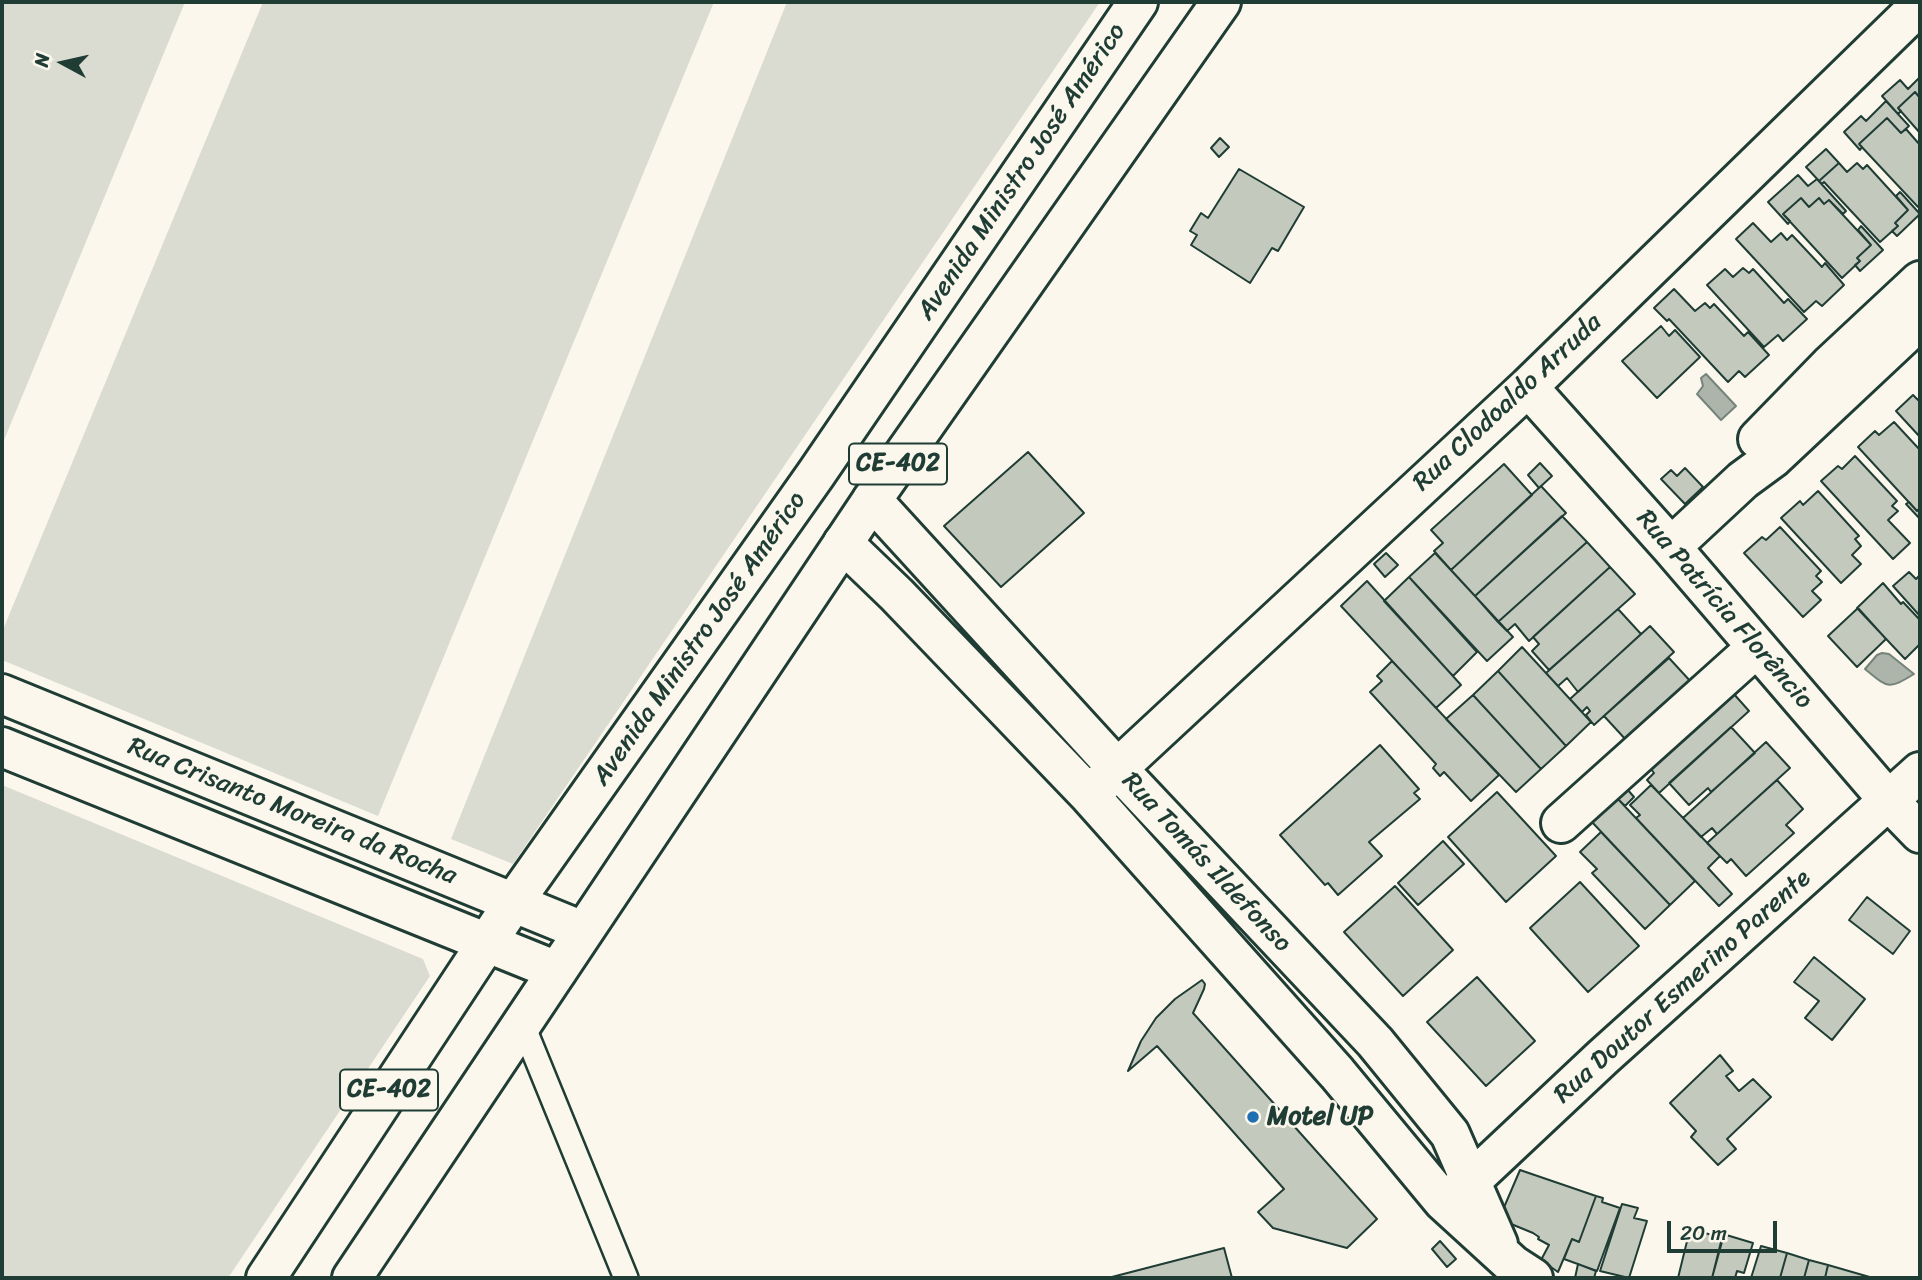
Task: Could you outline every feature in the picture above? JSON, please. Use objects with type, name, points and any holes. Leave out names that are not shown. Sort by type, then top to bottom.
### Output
[{"type":"street","name":"Avenida Ministro José Américo","points":[[266,1278],[513,903],[808,486],[1138,2]]},
{"type":"street","name":"CE-402","points":[[352,1278],[872,500],[1221,2]]},
{"type":"street","name":"Rua Clodoaldo Arruda","points":[[1089,795],[1116,767],[1528,387],[1920,5]]},
{"type":"street","points":[[1671,547],[1743,480],[1773,458],[1839,376],[1916,305]]},
{"type":"street","name":"Rua Patrícia Florêncio","points":[[1528,387],[1671,547],[1889,802],[1920,833]]},
{"type":"street","name":"Rua Tomás Ildefonso","points":[[872,500],[1242,903],[1375,1042],[1450,1134],[1458,1191]]},
{"type":"street","name":"Rua Tomás Ildefonso","points":[[843,543],[897,595],[1089,795],[1338,1073],[1458,1191],[1513,1265],[1534,1278]]},
{"type":"street","points":[[1561,823],[1756,648]]},
{"type":"street","name":"Rua Crisanto Moreira da Rocha","points":[[2,694],[583,932]]},
{"type":"street","name":"Rua Crisanto Moreira da Rocha","points":[[2,747],[557,971]]},
{"type":"street","name":"Rua Doutor Esmerino Parente","points":[[1458,1191],[1920,772]]},
{"type":"street","points":[[1211,933],[1242,903]]},
{"type":"street","points":[[1338,1073],[1375,1042]]},
{"type":"lane","points":[[522,1023],[626,1278]]},
{"type":"shaded area","points":[[2,2],[185,2],[2,445]]},
{"type":"shaded area","points":[[263,2],[714,2],[378,816],[2,660],[2,632]]},
{"type":"shaded area","points":[[787,2],[1100,2],[513,864],[451,839]]},
{"type":"shaded area","points":[[1706,374],[1736,406],[1721,420],[1697,394],[1703,386],[1701,378]]},
{"type":"shaded area","points":[[1882,653],[1889,654],[1914,674],[1899,683],[1888,685],[1879,680],[1865,669]]},
{"type":"shaded area","points":[[2,785],[423,959],[430,976],[228,1278],[2,1278]]},
{"type":"building","points":[[1920,77],[1920,98],[1915,92],[1898,108],[1901,111],[1898,114],[1882,96],[1900,80],[1908,89]]},
{"type":"building","points":[[1915,92],[1920,98],[1920,133],[1898,108]]},
{"type":"building","points":[[1886,101],[1909,126],[1901,133],[1887,118],[1859,144],[1862,147],[1860,150],[1844,132],[1861,116],[1866,121]]},
{"type":"building","points":[[1887,118],[1901,133],[1906,129],[1920,145],[1918,207],[1859,144]]},
{"type":"building","points":[[1220,138],[1229,147],[1219,157],[1211,148]]},
{"type":"building","points":[[1826,149],[1839,163],[1819,181],[1806,167]]},
{"type":"building","points":[[1839,163],[1847,172],[1857,163],[1863,169],[1867,165],[1908,210],[1895,223],[1898,226],[1880,242],[1824,182],[1822,184],[1819,181]]},
{"type":"building","points":[[1239,169],[1304,207],[1278,251],[1272,248],[1250,283],[1191,245],[1197,235],[1190,231],[1201,213],[1208,218]]},
{"type":"building","points":[[1798,175],[1808,186],[1817,179],[1846,211],[1843,214],[1829,200],[1824,204],[1819,198],[1809,207],[1801,198],[1783,214],[1790,221],[1788,224],[1768,202]]},
{"type":"building","points":[[1900,192],[1920,214],[1897,236],[1892,231],[1898,226],[1895,223],[1908,210],[1896,196]]},
{"type":"building","points":[[1801,198],[1809,207],[1819,198],[1824,204],[1829,200],[1871,245],[1857,258],[1860,261],[1842,278],[1783,214]]},
{"type":"building","points":[[1753,223],[1771,242],[1781,233],[1787,240],[1792,235],[1822,267],[1825,263],[1844,285],[1822,306],[1816,301],[1804,312],[1736,239]]},
{"type":"building","points":[[1861,226],[1883,250],[1860,271],[1855,265],[1860,261],[1857,258],[1871,245],[1858,230]]},
{"type":"building","points":[[1743,268],[1749,273],[1753,269],[1784,303],[1788,299],[1807,319],[1783,341],[1778,335],[1764,347],[1707,285],[1725,269],[1733,277]]},
{"type":"building","points":[[1674,289],[1695,311],[1705,303],[1710,308],[1714,304],[1744,336],[1748,332],[1769,355],[1745,377],[1739,371],[1728,382],[1669,319],[1667,321],[1654,308]]},
{"type":"building","points":[[1661,326],[1669,336],[1675,330],[1700,357],[1657,398],[1622,361]]},
{"type":"building","points":[[1913,395],[1918,400],[1920,397],[1920,437],[1896,411]]},
{"type":"building","points":[[1894,422],[1920,450],[1920,508],[1917,511],[1858,447],[1875,431],[1879,435]]},
{"type":"building","points":[[1028,452],[1084,513],[1001,587],[944,526]]},
{"type":"building","points":[[1855,456],[1897,501],[1892,506],[1898,511],[1888,520],[1910,543],[1893,559],[1821,481],[1838,466],[1842,469]]},
{"type":"building","points":[[1540,463],[1552,476],[1539,488],[1528,475]]},
{"type":"building","points":[[1504,464],[1532,495],[1451,570],[1434,551],[1443,543],[1431,530]]},
{"type":"building","points":[[1685,468],[1703,487],[1685,504],[1661,479],[1671,470],[1677,476]]},
{"type":"building","points":[[1541,486],[1566,513],[1475,596],[1451,570]]},
{"type":"building","points":[[1818,491],[1859,536],[1855,539],[1861,546],[1852,555],[1861,564],[1841,583],[1781,518],[1800,501],[1803,505]]},
{"type":"building","points":[[1909,502],[1917,511],[1920,508],[1920,519],[1906,504]]},
{"type":"building","points":[[1562,516],[1587,542],[1498,622],[1475,596]]},
{"type":"building","points":[[1780,527],[1821,571],[1816,576],[1822,582],[1812,591],[1821,600],[1803,617],[1744,553],[1762,537],[1766,540]]},
{"type":"building","points":[[1587,542],[1610,567],[1529,641],[1515,624],[1507,631],[1498,622]]},
{"type":"building","points":[[1386,553],[1398,565],[1385,577],[1374,564]]},
{"type":"building","points":[[1435,553],[1513,637],[1487,661],[1409,577]]},
{"type":"building","points":[[1610,567],[1635,594],[1549,670],[1532,651],[1539,644],[1533,637]]},
{"type":"building","points":[[1909,572],[1916,579],[1920,575],[1920,616],[1893,586]]},
{"type":"building","points":[[1409,577],[1477,652],[1453,676],[1384,601]]},
{"type":"building","points":[[1367,581],[1461,685],[1436,708],[1341,606]]},
{"type":"building","points":[[1883,583],[1901,604],[1903,602],[1920,620],[1920,644],[1905,659],[1857,608]]},
{"type":"building","points":[[1858,608],[1886,639],[1857,667],[1828,636]]},
{"type":"building","points":[[1618,609],[1641,634],[1578,692],[1567,678],[1558,686],[1546,673]]},
{"type":"building","points":[[1650,626],[1674,652],[1594,725],[1586,715],[1590,711],[1587,707],[1582,712],[1570,699]]},
{"type":"building","points":[[1522,647],[1591,722],[1566,746],[1498,671]]},
{"type":"building","points":[[1669,658],[1692,683],[1627,741],[1604,716]]},
{"type":"building","points":[[1392,661],[1499,775],[1471,801],[1444,772],[1440,776],[1433,768],[1436,764],[1370,692],[1382,681],[1377,676]]},
{"type":"building","points":[[1498,671],[1566,746],[1541,769],[1473,695]]},
{"type":"building","points":[[1725,684],[1749,711],[1659,793],[1647,780],[1654,773],[1643,759]]},
{"type":"building","points":[[1473,695],[1541,769],[1516,792],[1446,719]]},
{"type":"building","points":[[1731,727],[1755,753],[1711,792],[1708,788],[1689,805],[1669,783]]},
{"type":"building","points":[[1766,742],[1790,768],[1717,834],[1712,828],[1701,837],[1683,818]]},
{"type":"building","points":[[1380,745],[1419,789],[1414,793],[1420,799],[1369,842],[1382,856],[1338,895],[1328,883],[1325,885],[1280,835]]},
{"type":"building","points":[[1777,780],[1803,809],[1786,825],[1794,833],[1746,876],[1731,859],[1727,863],[1707,843]]},
{"type":"building","points":[[1651,785],[1720,856],[1708,868],[1732,894],[1719,906],[1636,818],[1640,815],[1630,805]]},
{"type":"building","points":[[1627,789],[1634,797],[1625,806],[1617,798]]},
{"type":"building","points":[[1497,792],[1556,856],[1506,902],[1448,837]]},
{"type":"building","points":[[1617,798],[1695,881],[1670,905],[1591,821]]},
{"type":"building","points":[[1601,832],[1670,905],[1645,929],[1592,873],[1597,869],[1580,852]]},
{"type":"building","points":[[1443,841],[1464,864],[1418,905],[1398,883]]},
{"type":"building","points":[[1580,882],[1639,946],[1588,992],[1530,928]]},
{"type":"building","points":[[1395,886],[1453,950],[1403,996],[1344,932]]},
{"type":"building","points":[[1867,897],[1910,931],[1893,954],[1849,920]]},
{"type":"building","points":[[1814,957],[1865,999],[1832,1040],[1805,1018],[1819,1001],[1794,982]]},
{"type":"building","points":[[1477,977],[1535,1041],[1486,1086],[1427,1022]]},
{"type":"building","name":"Motel UP","points":[[1202,980],[1204,989],[1193,1013],[1377,1219],[1347,1248],[1273,1228],[1258,1212],[1284,1189],[1157,1046],[1128,1071],[1141,1041],[1156,1018],[1175,999]]},
{"type":"building","points":[[1720,1055],[1733,1071],[1726,1076],[1739,1091],[1753,1079],[1771,1097],[1727,1139],[1736,1149],[1718,1165],[1691,1137],[1696,1131],[1670,1103]]},
{"type":"building","points":[[1520,1170],[1596,1196],[1579,1242],[1572,1239],[1558,1272],[1541,1260],[1549,1245],[1533,1233],[1499,1219]]},
{"type":"building","points":[[1596,1196],[1603,1198],[1602,1202],[1620,1208],[1597,1271],[1564,1259],[1572,1239],[1579,1242]]},
{"type":"building","points":[[1622,1204],[1638,1208],[1634,1218],[1647,1221],[1629,1278],[1600,1271]]},
{"type":"building","points":[[1690,1229],[1723,1238],[1712,1278],[1678,1278]]},
{"type":"building","points":[[1723,1234],[1753,1243],[1744,1273],[1737,1271],[1735,1278],[1712,1278]]},
{"type":"building","points":[[1440,1241],[1456,1259],[1447,1267],[1432,1249]]},
{"type":"building","points":[[1761,1246],[1787,1253],[1780,1278],[1751,1278]]},
{"type":"building","points":[[1224,1248],[1232,1278],[1108,1278]]},
{"type":"building","points":[[1787,1253],[1809,1260],[1804,1278],[1780,1278]]},
{"type":"building","points":[[1809,1260],[1828,1265],[1825,1278],[1804,1278]]},
{"type":"building","points":[[1578,1264],[1596,1271],[1594,1278],[1575,1278]]},
{"type":"building","points":[[1828,1265],[1873,1278],[1825,1278]]},
{"type":"place","name":"Motel UP","points":[[1253,1117]]}]
